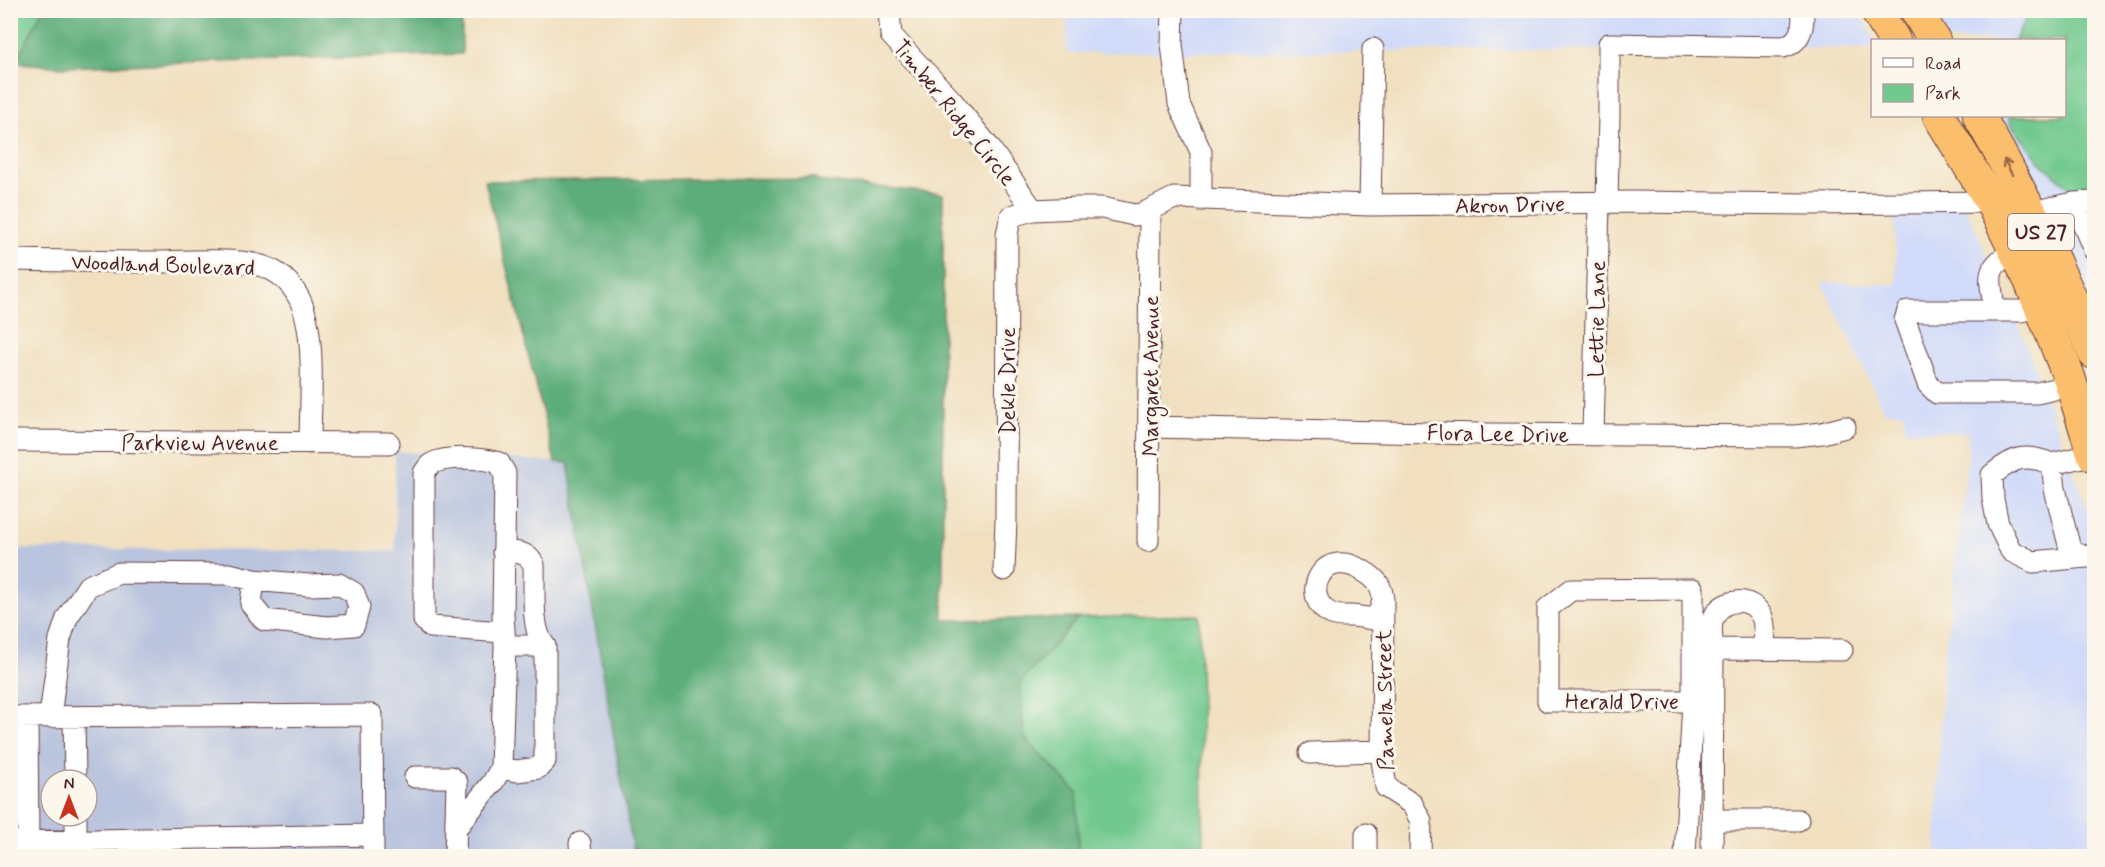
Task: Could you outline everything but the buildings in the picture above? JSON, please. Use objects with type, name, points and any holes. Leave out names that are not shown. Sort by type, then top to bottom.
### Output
[{"type":"highway","points":[[1876,10],[1893,39]]},
{"type":"highway","points":[[1916,10],[1933,39]]},
{"type":"highway","name":"US 27","points":[[1940,117],[1991,202],[2015,249],[2039,306],[2083,375],[2094,455]]},
{"type":"highway","name":"US 27","points":[[1979,117],[2062,274],[2085,303],[2094,353]]},
{"type":"highway","points":[[1966,160],[2028,249],[2061,327],[2084,360],[2083,375]]},
{"type":"street","name":"Timber Ridge Circle","points":[[889,10],[891,34],[952,101],[989,147],[1033,210]]},
{"type":"street","points":[[1173,10],[1172,44],[1179,104],[1201,152],[1201,200]]},
{"type":"street","name":"Lettie Lane","points":[[1593,434],[1609,116],[1609,44],[1783,47],[1794,44],[1798,38],[1803,19],[1802,10]]},
{"type":"street","points":[[1370,205],[1372,49]]},
{"type":"street","name":"Akron Drive","points":[[1033,210],[1102,208],[1134,215],[1150,211],[1174,198],[1370,205],[1991,202]]},
{"type":"street","points":[[2031,212],[2084,202],[2094,247]]},
{"type":"street","name":"Dekle Drive","points":[[1004,570],[1007,234],[1011,216],[1033,210]]},
{"type":"street","name":"Margaret Avenue","points":[[1148,541],[1150,211]]},
{"type":"street","points":[[1994,311],[1990,272],[1994,264],[2015,249]]},
{"type":"street","name":"Woodland Boulevard","points":[[10,261],[203,261],[253,264],[280,275],[291,284],[307,317],[310,336],[310,443]]},
{"type":"street","points":[[2039,306],[2022,311],[1908,310],[1905,320],[1928,384],[1937,393],[2037,393],[2083,375]]},
{"type":"street","name":"Flora Lee Drive","points":[[1149,427],[1795,436],[1822,433],[1845,427]]},
{"type":"street","name":"Parkview Avenue","points":[[10,441],[389,443]]},
{"type":"street","points":[[2090,557],[2033,562],[2011,551],[1998,524],[1993,499],[1992,475],[2004,465],[2019,458],[2036,457],[2052,464],[2094,455]]},
{"type":"street","points":[[456,828],[493,782],[501,768],[504,639],[504,473],[499,463],[488,459],[443,459],[430,465],[424,473],[423,485],[424,620],[431,627],[504,639],[545,646]]},
{"type":"street","points":[[2052,464],[2055,489],[2070,549],[2090,557]]},
{"type":"street","points":[[501,768],[517,771],[538,768],[545,761],[545,646],[540,640],[536,623],[534,565],[530,557],[521,552],[503,552]]},
{"type":"street","points":[[50,717],[60,639],[67,618],[88,586],[119,573],[229,574],[254,580],[309,585],[339,584],[354,592],[359,607],[354,625],[327,627],[264,620],[251,604],[254,580]]},
{"type":"street","name":"Herald Drive","points":[[1685,856],[1693,701],[1693,589],[1571,590],[1548,608],[1548,701],[1693,701]]},
{"type":"street","name":"Pamela Street","points":[[1383,600],[1382,751],[1386,787],[1412,804],[1421,821],[1420,856]]},
{"type":"street","points":[[1712,856],[1713,649],[1711,627],[1715,614],[1726,604],[1741,601],[1754,607],[1763,618],[1764,649]]},
{"type":"street","points":[[1713,649],[1842,650]]},
{"type":"street","points":[[372,715],[373,846],[142,848],[76,840],[19,841],[19,717],[50,717],[372,715]]},
{"type":"street","points":[[74,717],[75,768]]},
{"type":"street","points":[[1310,753],[1382,751]]},
{"type":"street","points":[[415,777],[452,777],[457,783],[455,856]]},
{"type":"street","points":[[1712,820],[1798,820]]},
{"type":"street","points":[[76,828],[76,840]]},
{"type":"street","points":[[1366,834],[1366,856]]},
{"type":"shaded area","points":[[1067,10],[1857,10],[1874,39],[1871,39],[1871,48],[1067,53]]},
{"type":"shaded area","points":[[1928,11],[2030,11],[2016,39],[1945,39]]},
{"type":"shaded area","points":[[1992,117],[2009,117],[2010,123],[2071,188],[2094,188],[2094,322]]},
{"type":"shaded area","points":[[1894,207],[1965,207],[2019,325],[2091,519],[2094,540],[2094,856],[1935,856],[1943,673],[1968,456],[1968,433],[1905,430],[1904,412],[1885,412],[1822,282],[1897,285]]},
{"type":"shaded area","points":[[395,451],[568,463],[634,856],[11,856],[11,549],[395,551]]},
{"type":"green space","points":[[458,10],[462,17],[462,54],[61,67],[12,62],[18,58],[42,11]]},
{"type":"green space","points":[[11,11],[42,11],[18,58],[11,63]]},
{"type":"green space","points":[[2030,11],[2094,11],[2094,188],[2071,189],[2040,162],[2010,123],[2009,117],[2066,117],[2066,39],[2016,39]]},
{"type":"green space","points":[[816,178],[817,181],[943,194],[943,620],[1078,618],[1020,683],[1024,737],[1077,793],[1078,856],[634,856],[568,463],[555,462],[485,181]]},
{"type":"green space","points":[[1199,615],[1204,856],[1078,856],[1077,793],[1024,737],[1020,683],[1078,618]]}]
